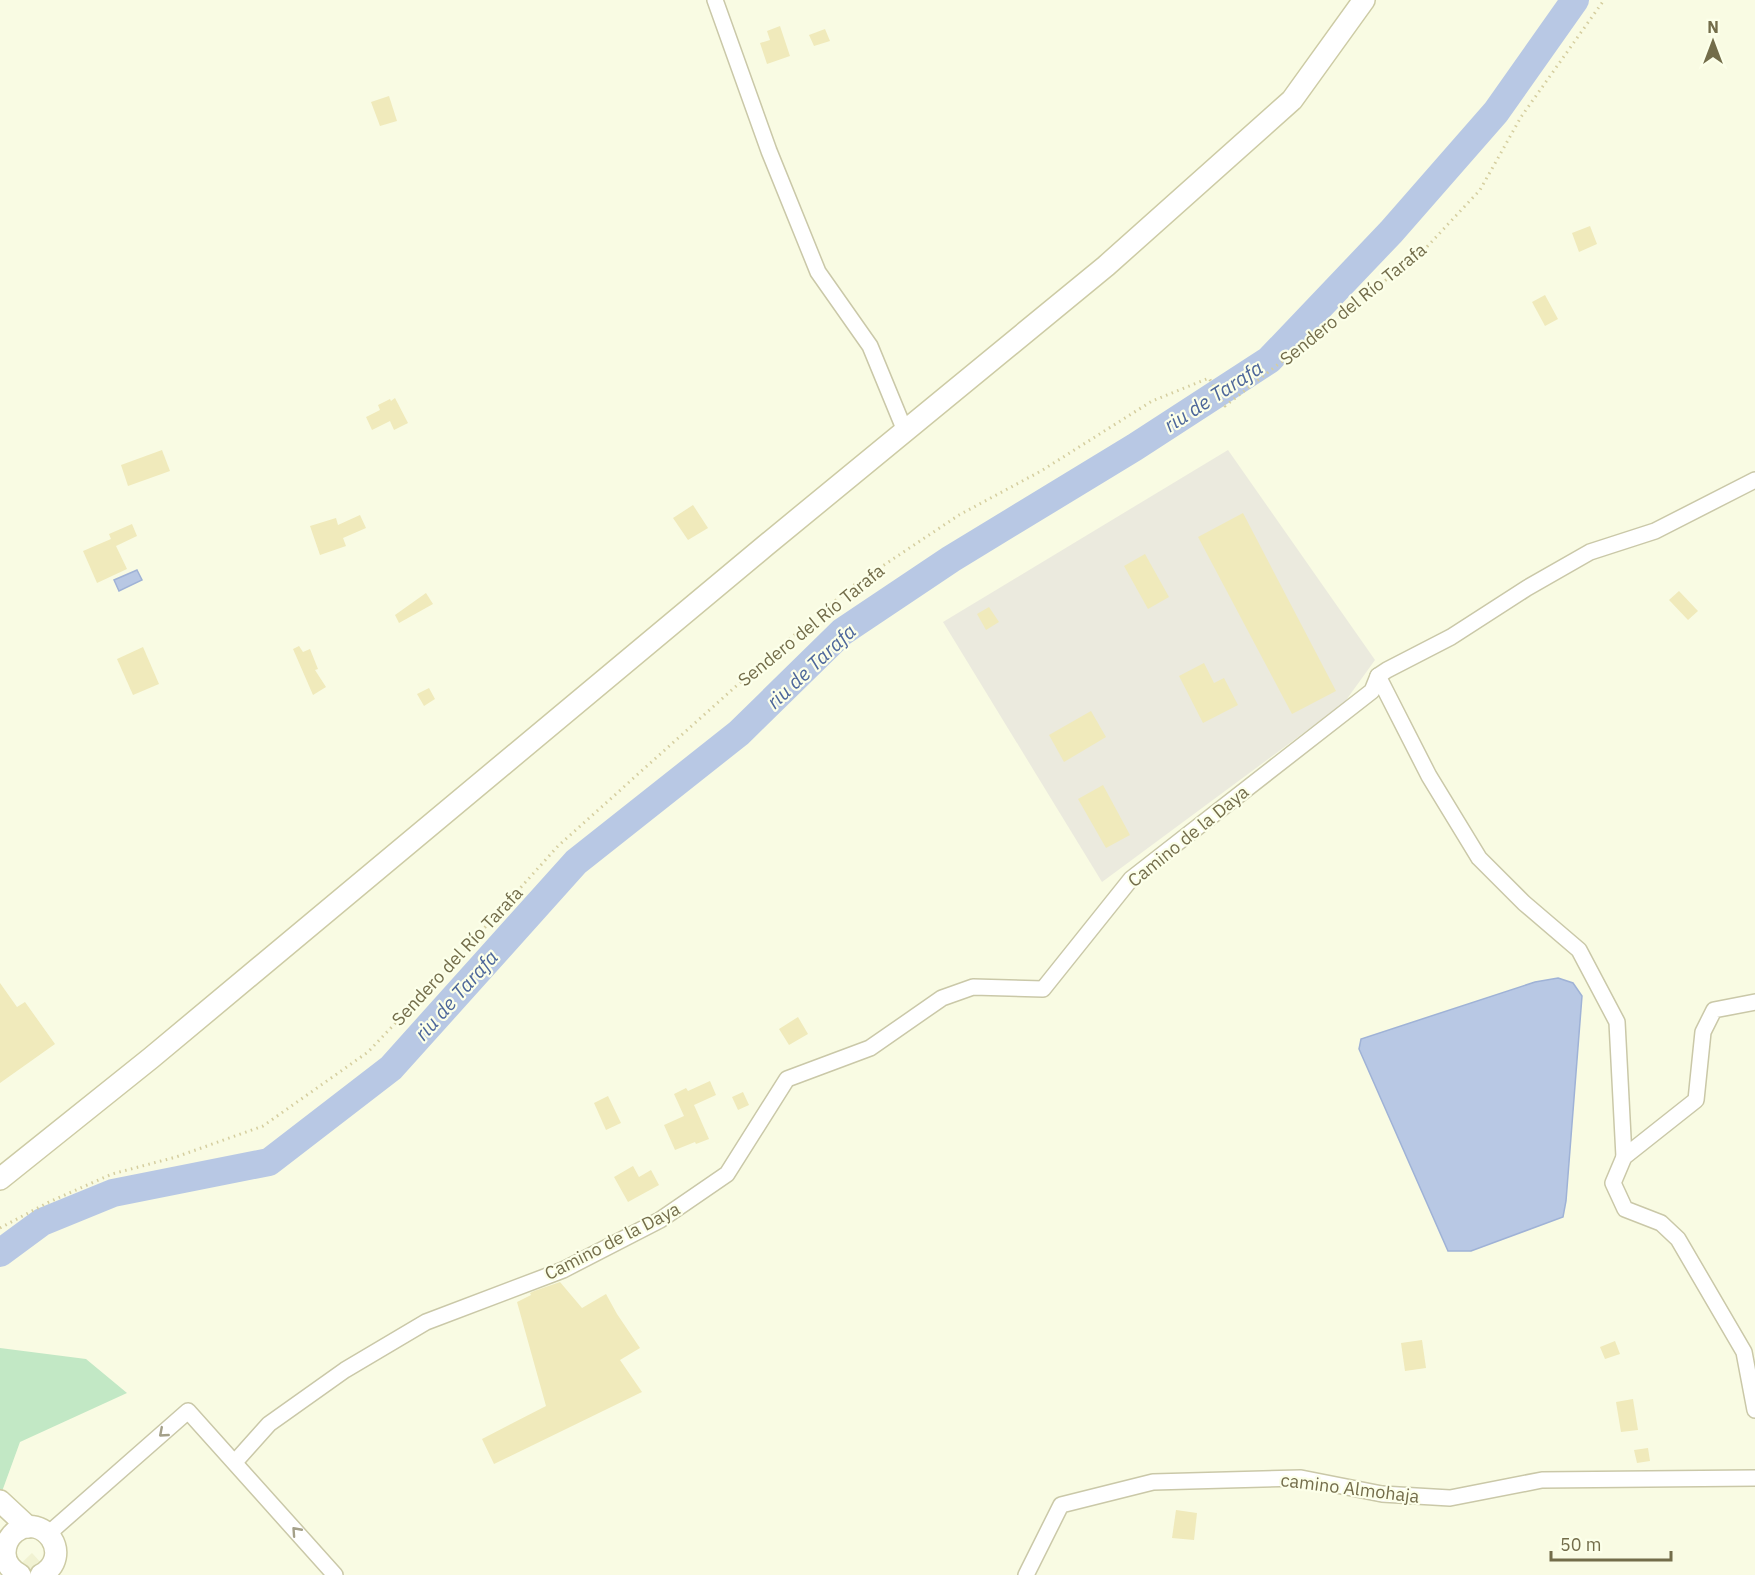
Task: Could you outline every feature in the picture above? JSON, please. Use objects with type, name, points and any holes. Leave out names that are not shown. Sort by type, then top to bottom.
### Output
[{"type":"main road","points":[[0,1179],[151,1058],[1106,266],[1292,100],[1364,0]]},
{"type":"main road","points":[[0,1502],[28,1527]]},
{"type":"main road","points":[[20,1575],[11,1569],[6,1558],[4,1535],[13,1534],[28,1527],[48,1534],[55,1545],[53,1570]]},
{"type":"street","points":[[715,0],[768,152],[818,272],[870,346],[905,431]]},
{"type":"street","name":"Camino de la Daya","points":[[235,1462],[268,1424],[345,1370],[426,1322],[563,1269],[660,1220],[727,1174],[787,1079],[870,1048],[942,998],[973,987],[1043,989],[1131,879],[1372,691],[1378,676],[1451,637],[1527,588],[1590,552],[1655,531],[1755,480]]},
{"type":"street","points":[[1378,676],[1429,776],[1479,858],[1524,903],[1579,950],[1617,1022],[1624,1157],[1613,1183],[1625,1209],[1661,1223],[1678,1239],[1744,1352],[1755,1410]]},
{"type":"street","points":[[1624,1157],[1696,1100],[1703,1032],[1714,1010],[1755,1002]]},
{"type":"street","points":[[48,1534],[188,1411],[334,1575]]},
{"type":"street","name":"camino Almohaja","points":[[1026,1575],[1061,1505],[1153,1482],[1301,1478],[1382,1494],[1450,1498],[1542,1480],[1755,1478]]},
{"type":"path","name":"Sendero del Río Tarafa","points":[[0,1228],[49,1202],[112,1174],[176,1156],[263,1126],[368,1052],[461,954],[558,846],[766,659],[854,585],[959,515],[1041,471],[1152,401],[1209,378],[1225,406],[1423,251],[1480,190],[1521,117],[1604,0]]},
{"type":"shaded area","points":[[1228,450],[1375,660],[1344,703],[1102,882],[943,622]]},
{"type":"shaded area","points":[[0,1348],[86,1359],[127,1393],[20,1442],[0,1497]]},
{"type":"shaded area","points":[[32,1553],[52,1575],[9,1575]]},
{"type":"water","points":[[137,570],[142,580],[119,591],[114,580]]},
{"type":"water","points":[[1558,978],[1573,983],[1582,996],[1563,1217],[1471,1251],[1448,1251],[1359,1049],[1361,1039],[1535,982]]},
{"type":"building","points":[[780,26],[790,56],[767,64],[760,43],[770,40],[767,31]]},
{"type":"building","points":[[825,29],[830,41],[814,46],[809,35]]},
{"type":"building","points":[[389,96],[397,121],[380,126],[371,102]]},
{"type":"building","points":[[1590,226],[1597,244],[1579,252],[1572,233]]},
{"type":"building","points":[[1545,295],[1558,319],[1545,326],[1532,302]]},
{"type":"building","points":[[395,398],[408,423],[394,430],[390,421],[372,430],[366,417],[380,410],[378,405]]},
{"type":"building","points":[[162,450],[170,471],[128,486],[121,465]]},
{"type":"building","points":[[693,505],[708,528],[688,540],[673,518]]},
{"type":"building","points":[[1243,513],[1336,691],[1292,714],[1198,537]]},
{"type":"building","points":[[360,515],[366,528],[343,538],[346,546],[320,555],[310,526],[336,518],[338,525]]},
{"type":"building","points":[[132,524],[137,536],[116,546],[127,569],[97,583],[83,551],[111,539],[109,534]]},
{"type":"building","points":[[1145,554],[1169,597],[1148,609],[1124,566]]},
{"type":"building","points":[[1679,591],[1698,611],[1688,620],[1669,600]]},
{"type":"building","points":[[426,593],[433,604],[399,623],[395,615]]},
{"type":"building","points":[[989,607],[999,622],[986,630],[977,614]]},
{"type":"building","points":[[299,646],[303,652],[310,649],[318,669],[315,670],[326,687],[313,695],[293,649]]},
{"type":"building","points":[[143,647],[159,684],[133,695],[117,659]]},
{"type":"building","points":[[1204,663],[1214,683],[1224,678],[1238,705],[1203,723],[1179,676]]},
{"type":"building","points":[[429,688],[435,699],[424,706],[417,694]]},
{"type":"building","points":[[1091,711],[1106,737],[1064,762],[1049,735]]},
{"type":"building","points":[[1103,785],[1130,835],[1106,848],[1078,799]]},
{"type":"building","points":[[0,983],[17,1007],[25,1002],[55,1044],[0,1083]]},
{"type":"building","points":[[798,1017],[808,1034],[789,1045],[779,1029]]},
{"type":"building","points":[[710,1081],[716,1095],[694,1105],[709,1139],[675,1150],[664,1125],[684,1116],[674,1094],[686,1088],[688,1091]]},
{"type":"building","points":[[743,1092],[749,1105],[738,1110],[732,1097]]},
{"type":"building","points":[[608,1096],[621,1123],[606,1130],[594,1103]]},
{"type":"building","points":[[633,1166],[639,1177],[651,1170],[659,1185],[628,1202],[614,1177]]},
{"type":"building","points":[[560,1282],[582,1308],[606,1294],[640,1348],[620,1360],[642,1392],[494,1464],[482,1439],[546,1406],[517,1302],[534,1291]]},
{"type":"building","points":[[1422,1340],[1426,1368],[1405,1371],[1401,1343]]},
{"type":"building","points":[[1615,1341],[1620,1354],[1605,1359],[1600,1347]]},
{"type":"building","points":[[1633,1399],[1638,1430],[1621,1432],[1616,1402]]},
{"type":"building","points":[[1648,1448],[1650,1461],[1637,1463],[1634,1450]]},
{"type":"building","points":[[1176,1510],[1197,1513],[1194,1540],[1172,1538]]},
{"type":"waterway","name":"riu de Tarafa","points":[[0,1253],[42,1222],[113,1193],[269,1162],[391,1068],[576,862],[739,733],[842,632],[951,559],[1135,447],[1269,360],[1391,232],[1496,112],[1575,0]]}]
